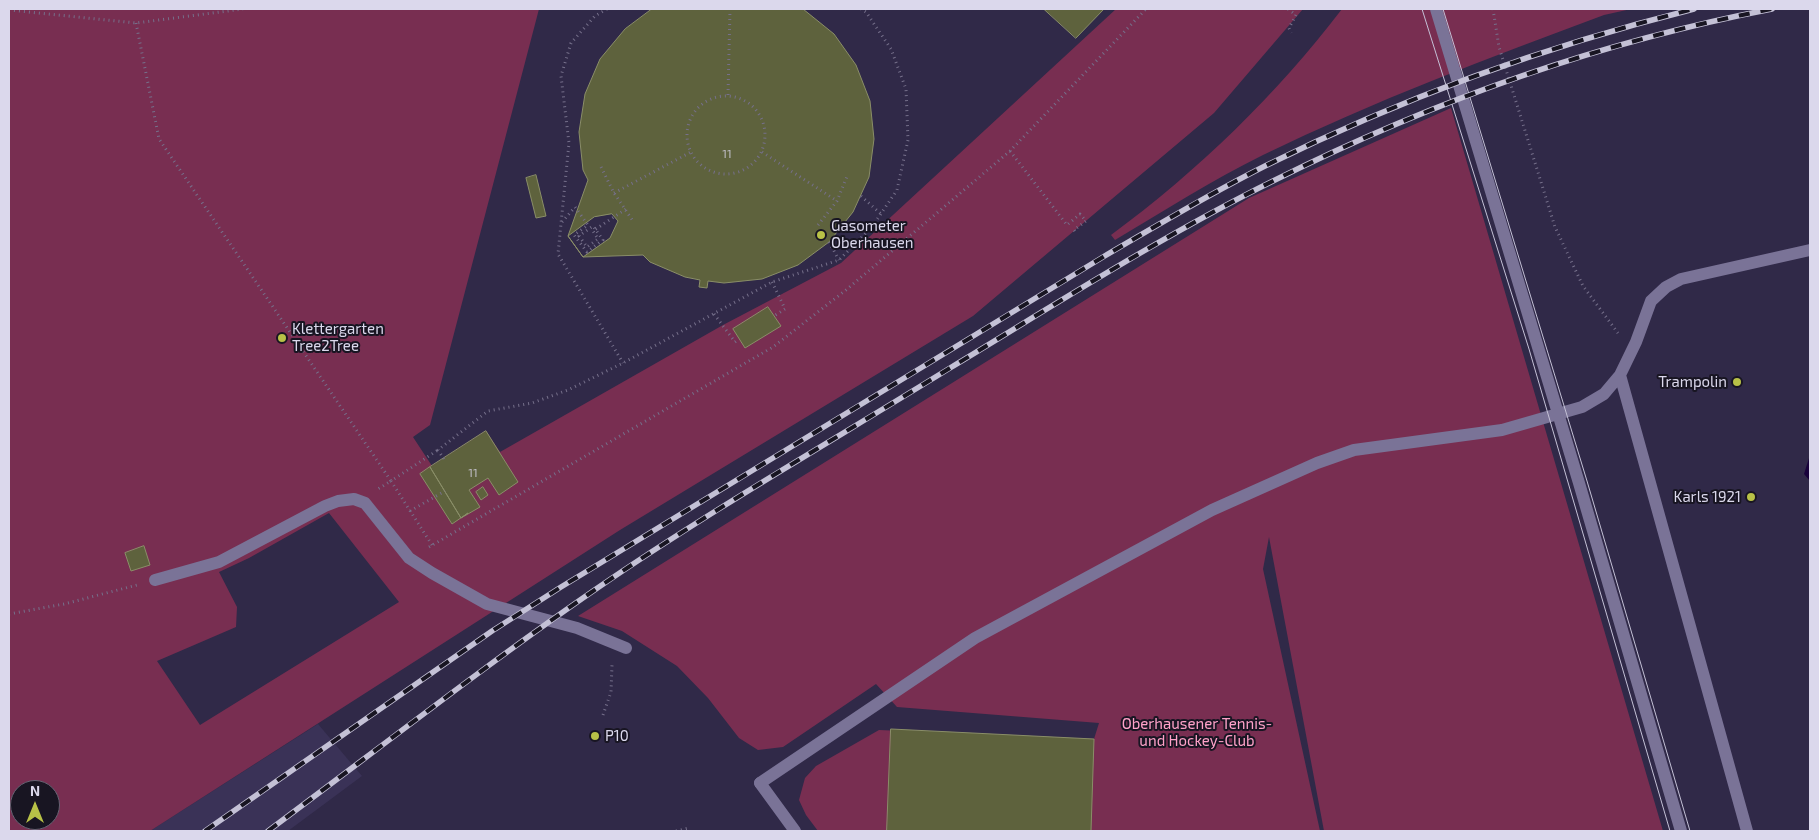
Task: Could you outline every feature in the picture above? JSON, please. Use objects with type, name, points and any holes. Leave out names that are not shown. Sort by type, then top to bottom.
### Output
[{"type":"street","points":[[1436,9],[1580,483],[1681,831]]},
{"type":"street","points":[[795,831],[760,783],[975,638],[1212,510],[1317,463],[1354,450],[1502,430],[1582,407],[1604,394],[1620,375],[1636,342],[1651,300],[1666,287],[1680,279],[1810,250]]},
{"type":"street","points":[[1620,375],[1747,831]]},
{"type":"street","points":[[155,580],[220,562],[325,506],[338,501],[358,501],[365,503],[409,558],[487,604],[577,628],[626,648]]},
{"type":"path","points":[[9,10],[136,24],[244,9]]},
{"type":"path","points":[[607,9],[595,16],[571,44],[561,76],[569,143],[558,254],[623,363]]},
{"type":"path","points":[[728,95],[730,9]]},
{"type":"path","points":[[358,501],[438,450],[488,411],[532,403],[568,390],[623,363],[772,282],[839,260],[872,227],[897,190],[908,140],[906,89],[891,49],[866,12],[861,9]]},
{"type":"path","points":[[409,558],[773,347],[846,290],[1010,151],[1146,9]]},
{"type":"path","points":[[1288,9],[1296,15],[1289,28],[1292,32]]},
{"type":"path","points":[[1493,9],[1499,47],[1555,227],[1583,286],[1619,335],[1636,342]]},
{"type":"path","points":[[136,24],[159,138],[391,481],[432,545]]},
{"type":"path","points":[[728,95],[744,100],[758,111],[765,127],[766,136],[762,152],[754,163],[744,170],[732,174],[720,174],[708,170],[698,162],[691,152],[687,132],[693,114],[708,100],[728,95]]},
{"type":"path","points":[[1010,151],[1067,224],[1080,214],[1086,221],[1074,230],[1077,234]]},
{"type":"path","points":[[614,193],[691,152]]},
{"type":"path","points":[[762,152],[837,201]]},
{"type":"path","points":[[601,167],[614,193],[633,221]]},
{"type":"path","points":[[818,225],[837,201],[848,174]]},
{"type":"path","points":[[861,196],[881,214]]},
{"type":"path","points":[[561,223],[575,207],[588,225],[574,236],[587,252],[603,240],[598,233],[593,226],[579,236],[587,247],[598,239],[593,231],[601,226],[626,209]]},
{"type":"path","points":[[829,242],[839,260]]},
{"type":"path","points":[[772,282],[785,309],[774,316]]},
{"type":"path","points":[[714,314],[735,342],[739,339]]},
{"type":"path","points":[[438,450],[444,459]]},
{"type":"path","points":[[410,511],[445,491]]},
{"type":"path","points":[[9,614],[64,604],[155,580]]},
{"type":"path","points":[[603,715],[611,692],[612,668],[607,640]]},
{"type":"path","points":[[676,831],[689,828]]},
{"type":"shaded area","points":[[1810,455],[1810,481],[1804,474]]},
{"type":"shaded area","points":[[318,724],[362,776],[288,831],[150,831]]},
{"type":"green space","points":[[9,9],[539,9],[430,425],[413,437],[432,466],[486,431],[500,452],[723,325],[841,263],[1116,9],[1303,9],[1214,113],[973,316],[620,530],[150,831],[9,831]],"holes":[[[329,513],[399,602],[200,725],[157,661],[236,627],[237,607],[219,572],[249,558]]]},
{"type":"green space","points":[[1342,9],[1631,9],[1604,15],[1517,47],[1347,116],[1244,165],[1115,240],[1111,235],[1175,185],[1235,130],[1291,71]]},
{"type":"green space","name":"Oberhausener Tennis- und Hockey-Club","points":[[1451,108],[1663,831],[1324,831],[1269,537],[1263,569],[1320,831],[818,831],[806,815],[799,800],[805,778],[816,766],[879,730],[1094,739],[1099,723],[897,707],[876,684],[783,747],[758,750],[739,738],[708,698],[677,666],[622,631],[578,616],[1249,198]]},
{"type":"building","name":"Gasometer Oberhausen","points":[[652,9],[803,9],[834,34],[856,65],[870,101],[874,139],[869,177],[853,212],[829,242],[798,265],[762,279],[724,283],[708,281],[707,288],[699,287],[700,280],[685,277],[650,262],[643,255],[583,257],[568,236],[588,180],[583,170],[579,132],[585,94],[600,59],[625,29]]},
{"type":"building","points":[[1044,9],[1104,9],[1076,38]]},
{"type":"building","points":[[536,175],[546,216],[536,218],[526,178]]},
{"type":"building","points":[[612,214],[618,221],[610,238],[583,257],[568,236],[594,217]]},
{"type":"building","points":[[768,307],[781,326],[745,348],[733,329]]},
{"type":"building","points":[[486,431],[518,482],[499,495],[488,478],[469,490],[480,507],[461,518],[430,467]]},
{"type":"building","points":[[430,467],[461,518],[452,524],[420,474]]},
{"type":"building","points":[[483,487],[488,495],[481,500],[476,492]]},
{"type":"building","points":[[144,546],[150,565],[131,571],[125,553]]},
{"type":"building","points":[[891,729],[1094,739],[1091,831],[887,831]]},
{"type":"tram line","points":[[1422,9],[1529,349],[1670,831]]},
{"type":"tram line","points":[[1443,9],[1587,481],[1690,831]]},
{"type":"railway","points":[[205,831],[492,631],[561,587],[1103,257],[1203,199],[1317,141],[1422,96],[1529,57],[1694,9]]},
{"type":"railway","points":[[268,831],[513,648],[596,589],[683,531],[1070,295],[1191,224],[1273,181],[1393,125],[1517,78],[1643,39],[1772,9]]},
{"type":"place","name":"Gasometer Oberhausen","points":[[821,235]]},
{"type":"place","name":"Klettergarten Tree2Tree","points":[[282,338]]},
{"type":"place","name":"Trampolin","points":[[1737,382]]},
{"type":"place","name":"Karls 1921","points":[[1751,497]]},
{"type":"place","name":"P10","points":[[595,736]]}]
